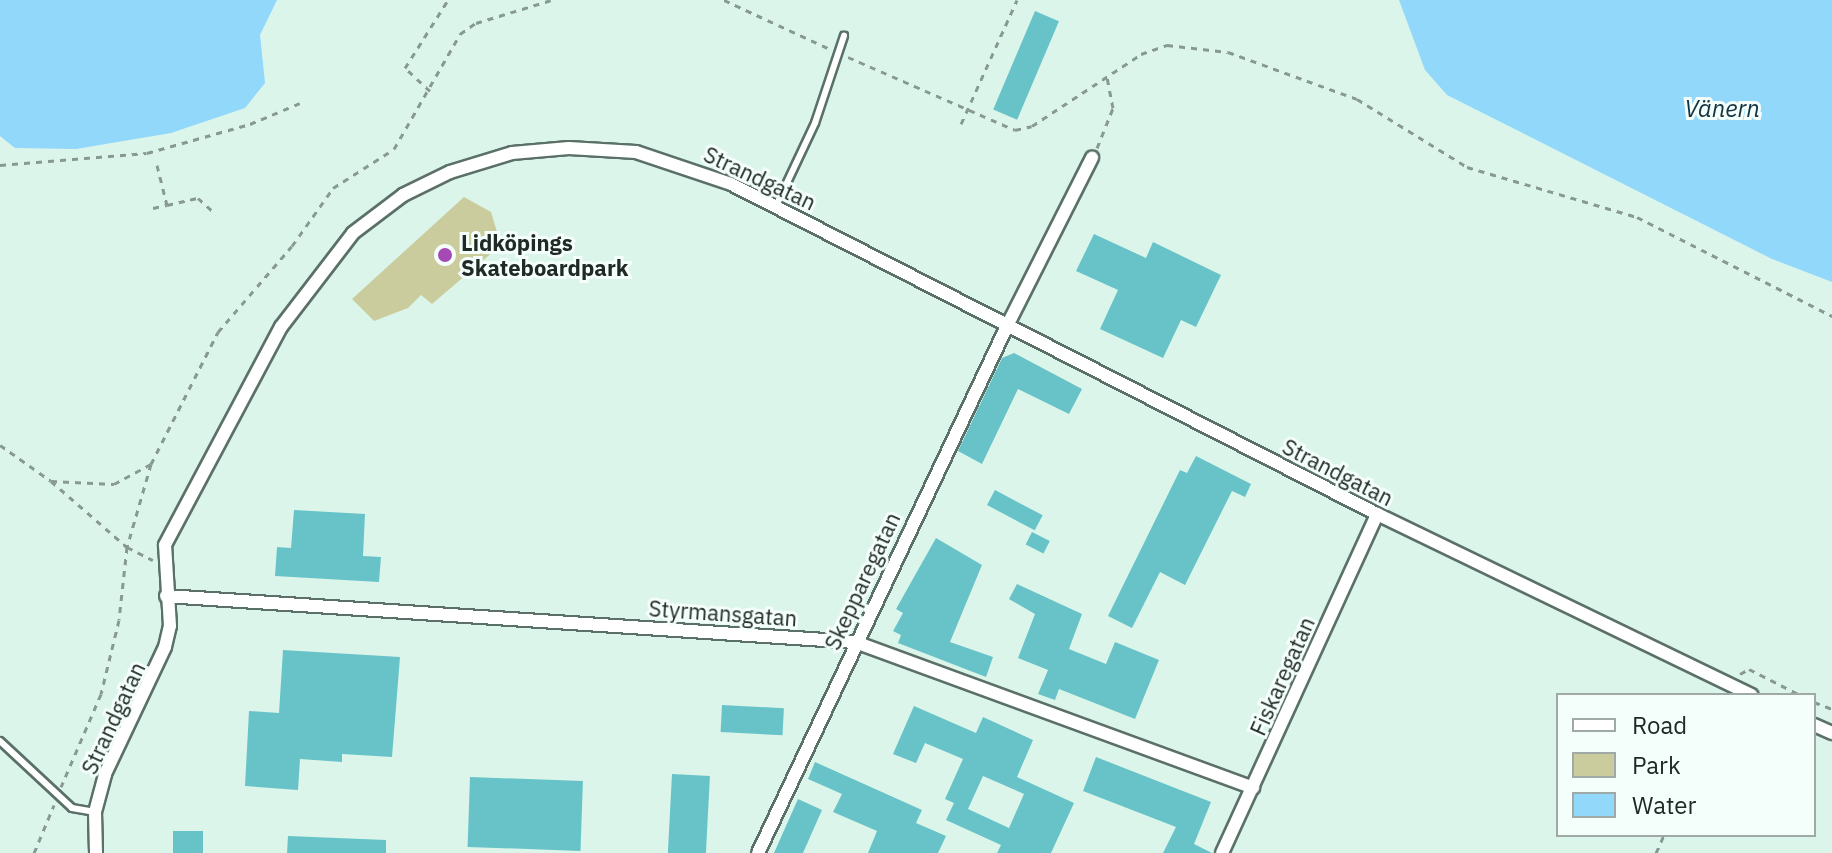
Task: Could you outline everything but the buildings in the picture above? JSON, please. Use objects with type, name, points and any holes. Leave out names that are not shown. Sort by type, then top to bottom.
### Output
[{"type":"street","name":"Strandgatan","points":[[96,853],[95,812],[105,774],[161,662],[170,626],[164,565],[173,525],[281,327],[353,233],[403,195],[450,172],[512,153],[569,148],[636,152],[684,164],[776,206],[1006,328],[1377,514],[1748,693]]},
{"type":"street","name":"Skepparegatan","points":[[758,853],[855,642],[1006,328],[1092,158]]},
{"type":"street","name":"Fiskaregatan","points":[[1222,853],[1377,514]]},
{"type":"street","name":"Styrmansgatan","points":[[166,596],[855,642],[1253,788]]},
{"type":"lane","points":[[776,206],[842,55],[844,36]]},
{"type":"lane","points":[[0,741],[72,808],[95,812]]},
{"type":"path","points":[[430,91],[405,68],[448,0]]},
{"type":"path","points":[[34,853],[101,694],[119,620],[127,547],[151,464],[218,332],[292,246],[333,188],[394,149],[460,34],[476,23],[551,0]]},
{"type":"path","points":[[724,0],[1004,128],[1024,129],[1141,54],[1167,45],[1228,52],[1357,99],[1467,167],[1637,217],[1832,316]]},
{"type":"path","points":[[961,124],[1017,0]]},
{"type":"path","points":[[1092,158],[1113,108],[1107,76]]},
{"type":"path","points":[[0,165],[147,153],[224,133],[300,103]]},
{"type":"path","points":[[157,165],[167,205]]},
{"type":"path","points":[[153,208],[198,198],[216,214]]},
{"type":"path","points":[[0,445],[51,481],[127,547],[164,565]]},
{"type":"path","points":[[51,481],[114,484],[151,464]]},
{"type":"path","points":[[1733,686],[1749,669],[1796,693]]},
{"type":"green space","name":"Lidköpings Skateboardpark","points":[[464,197],[491,212],[501,245],[432,304],[421,295],[408,308],[374,321],[352,299]]},
{"type":"water","points":[[0,0],[277,0],[260,35],[265,83],[245,108],[171,133],[76,149],[15,148],[0,136]]},
{"type":"water","name":"Vänern","points":[[1399,0],[1832,0],[1832,282],[1772,259],[1447,95],[1425,70]]},
{"type":"place","name":"Lidköpings Skateboardpark","points":[[445,255]]}]
